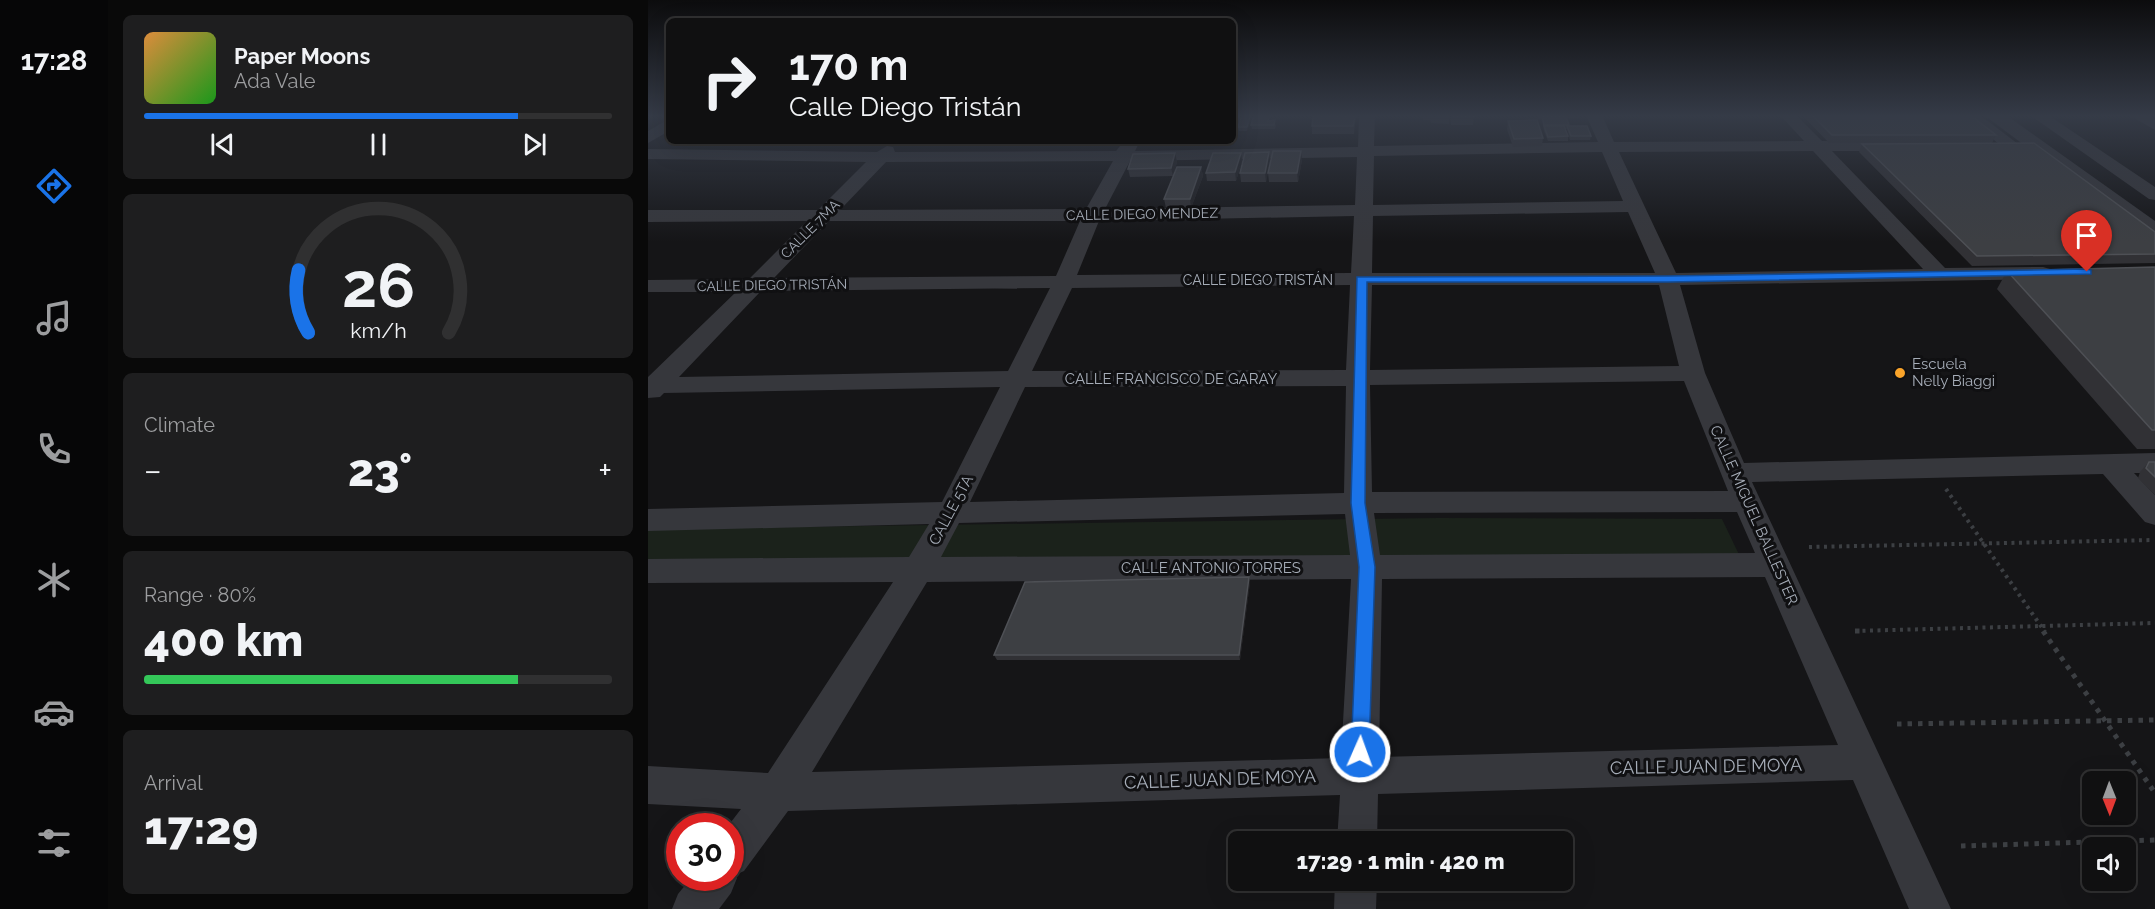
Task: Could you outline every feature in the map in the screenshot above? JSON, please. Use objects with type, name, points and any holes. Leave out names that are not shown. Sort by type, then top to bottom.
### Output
[{"type":"street","name":"CALLE 7MA","points":[[651,388],[881,157]]},
{"type":"street","name":"CALLE 5TA","points":[[744,838],[777,792],[919,568],[950,514],[1064,282],[1092,215],[1124,157]]},
{"type":"street","points":[[1357,831],[1367,567],[1358,503],[1358,378],[1366,157]]},
{"type":"street","name":"CALLE MIGUEL BALLESTER","points":[[1614,157],[1668,279],[1693,373],[1734,473],[1930,909]]},
{"type":"street","points":[[1828,157],[1941,276]]},
{"type":"street","points":[[2052,157],[2155,232]]},
{"type":"street","points":[[2081,157],[2155,209]]},
{"type":"street","points":[[2100,157],[2155,195]]},
{"type":"street","name":"CALLE DIEGO MENDEZ","points":[[648,216],[1092,215],[1636,206]]},
{"type":"street","name":"CALLE DIEGO TRISTÁN","points":[[648,286],[1361,279],[1668,279],[2065,273]]},
{"type":"street","name":"CALLE FRANCISCO DE GARAY","points":[[651,388],[1016,379],[1358,378],[1693,373]]},
{"type":"street","points":[[1734,473],[2155,463]]},
{"type":"street","points":[[2110,464],[2154,527]]},
{"type":"street","points":[[648,520],[1358,503],[1746,501]]},
{"type":"street","name":"CALLE ANTONIO TORRES","points":[[648,572],[919,568],[1775,565]]},
{"type":"street","name":"CALLE JUAN DE MOYA","points":[[648,785],[777,792],[1864,762]]},
{"type":"street","points":[[693,909],[706,891]]},
{"type":"street","points":[[1355,909],[1356,891]]},
{"type":"path","points":[[1943,485],[2155,793]]},
{"type":"path","points":[[1809,546],[1983,543],[2154,527]]},
{"type":"path","points":[[1855,631],[2155,623]]},
{"type":"path","points":[[1897,724],[2155,720]]},
{"type":"path","points":[[1961,846],[2155,840]]},
{"type":"shaded area","points":[[1438,518],[1722,519],[1744,565],[648,572],[648,529]]},
{"type":"building","points":[[1132,157],[1174,157],[1171,168],[1128,169]]},
{"type":"building","points":[[1211,157],[1240,157],[1235,172],[1206,173]]},
{"type":"building","points":[[1244,157],[1268,157],[1265,173],[1240,173]]},
{"type":"building","points":[[1272,157],[1300,157],[1297,173],[1268,173]]},
{"type":"building","points":[[1876,157],[2054,157],[2155,232],[2155,254],[1977,256]]},
{"type":"building","points":[[1177,167],[1201,167],[1190,199],[1164,199]]},
{"type":"building","points":[[2155,267],[2155,430],[2152,430],[2007,271]]},
{"type":"building","points":[[2149,462],[2155,462],[2155,477],[2146,468]]},
{"type":"building","points":[[1249,577],[1239,655],[994,655],[1025,582]]},
{"type":"place","name":"Escuela Nelly Biaggi","points":[[1900,373]]},
{"type":"route","points":[[1360,752],[1367,567],[1358,503],[1361,279],[1668,279],[2087,272]]}]
